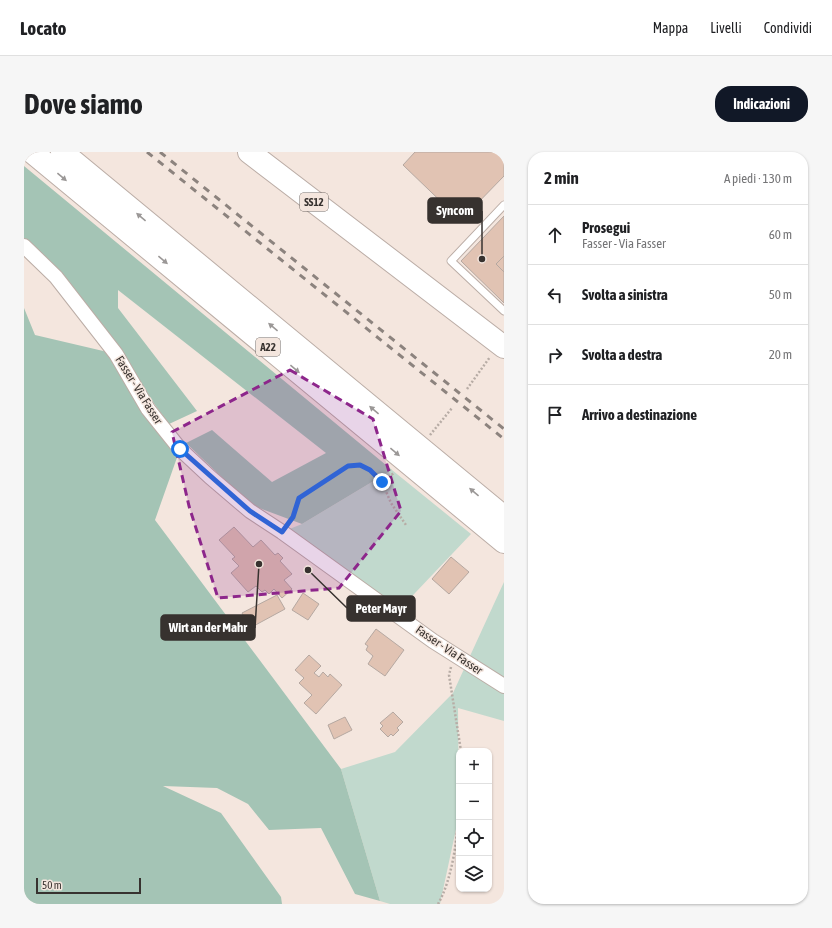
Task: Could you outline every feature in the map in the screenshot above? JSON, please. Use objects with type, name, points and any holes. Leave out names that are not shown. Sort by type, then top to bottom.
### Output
[{"type":"main road","name":"A22","points":[[32,152],[504,542]]},
{"type":"main road","name":"A22","points":[[62,152],[504,517]]},
{"type":"main road","name":"SS12","points":[[249,152],[502,346]]},
{"type":"street","name":"Fasser - Via Fasser","points":[[24,246],[56,277],[116,354],[148,409],[180,449],[250,511],[282,532],[455,655],[504,686]]},
{"type":"lane","points":[[504,205],[451,261],[504,311]]},
{"type":"path","points":[[467,389],[502,346]]},
{"type":"path","points":[[427,438],[452,408]]},
{"type":"path","points":[[282,532],[293,517],[299,498],[348,466],[360,465],[370,470],[382,482],[391,503],[406,525]]},
{"type":"path","points":[[382,482],[396,472]]},
{"type":"path","points":[[455,655],[449,675],[461,748]]},
{"type":"path","points":[[438,904],[449,874],[458,834],[458,820]]},
{"type":"highlighted area","points":[[290,370],[373,419],[401,511],[339,588],[218,598],[189,506],[172,432]]},
{"type":"green space","points":[[24,166],[392,470],[302,524],[251,505],[186,443],[212,430],[272,482],[326,453],[118,290],[118,308],[197,411],[169,424],[117,353],[24,246]]},
{"type":"green space","points":[[24,308],[35,335],[116,354],[180,449],[155,520],[341,769],[380,901],[355,894],[321,828],[269,830],[248,804],[217,788],[163,786],[221,813],[281,897],[282,904],[24,904]]},
{"type":"green space","points":[[392,470],[471,534],[397,612],[282,532],[302,524]]},
{"type":"green space","points":[[504,582],[504,721],[458,708],[458,748],[456,748],[456,829],[440,904],[390,904],[380,901],[341,769],[395,752],[453,693]]},
{"type":"building","points":[[415,152],[504,152],[504,176],[469,212],[464,208],[456,216],[403,165]]},
{"type":"building","points":[[504,216],[504,256],[496,264],[504,272],[504,303],[461,261]]},
{"type":"building","points":[[504,256],[504,272],[496,264]]},
{"type":"building","points":[[234,527],[253,547],[261,540],[275,555],[278,553],[283,558],[280,561],[292,574],[284,580],[292,589],[282,598],[274,589],[269,594],[265,590],[262,592],[256,586],[248,592],[231,573],[239,566],[232,559],[235,557],[219,540]]},
{"type":"building","points":[[451,557],[469,572],[449,594],[432,579]]},
{"type":"building","points":[[303,593],[319,604],[308,620],[292,610]]},
{"type":"building","points":[[277,595],[285,609],[250,628],[242,613]]},
{"type":"building","points":[[376,629],[404,650],[385,676],[368,664],[373,656],[366,650],[368,646],[365,644]]},
{"type":"building","points":[[309,655],[321,666],[314,673],[319,677],[323,672],[328,677],[330,674],[342,685],[316,714],[304,703],[312,695],[299,683],[304,678],[295,670]]},
{"type":"building","points":[[393,712],[403,722],[397,728],[399,730],[393,736],[391,734],[388,737],[380,729],[383,726],[380,723]]},
{"type":"building","points":[[345,717],[352,730],[334,739],[328,725]]},
{"type":"railway","points":[[147,152],[504,439]]},
{"type":"railway","points":[[160,152],[504,429]]},
{"type":"place","name":"Syncom","points":[[482,259]]},
{"type":"place","name":"Wirt an der Mahr","points":[[259,564]]},
{"type":"place","name":"Peter Mayr","points":[[308,570]]},
{"type":"route","points":[[180,449],[250,511],[282,532],[293,517],[299,498],[348,466],[360,465],[370,470],[382,482]]}]
